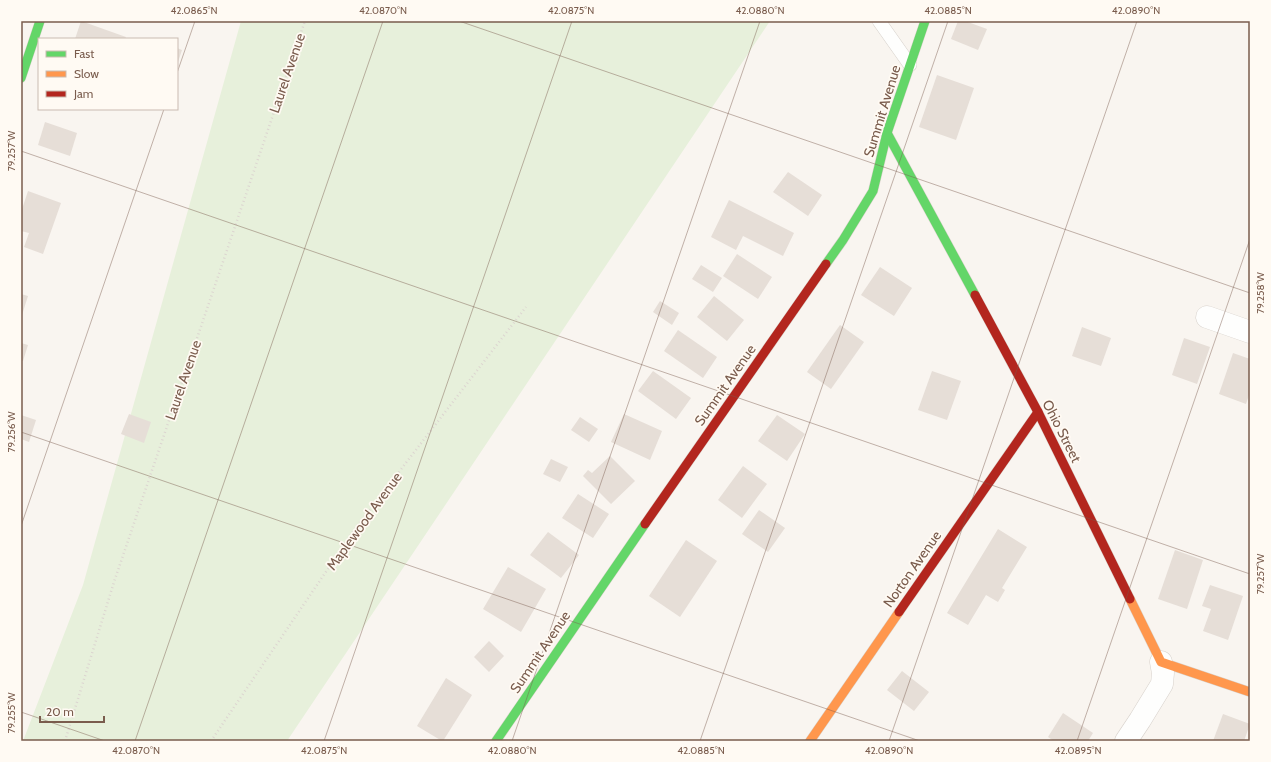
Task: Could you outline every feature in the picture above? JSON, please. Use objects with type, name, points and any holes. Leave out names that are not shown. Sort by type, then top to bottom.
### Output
[{"type":"street","points":[[21,78],[40,21]]},
{"type":"street","name":"Summit Avenue","points":[[496,741],[843,240],[873,191],[887,133],[925,21]]},
{"type":"street","name":"Ohio Street","points":[[887,133],[1038,412],[1161,662]]},
{"type":"street","points":[[1207,317],[1250,332]]},
{"type":"street","name":"Norton Avenue","points":[[810,741],[1038,412]]},
{"type":"street","points":[[1126,741],[1162,684],[1163,673],[1161,662],[1250,692]]},
{"type":"lane","points":[[879,21],[910,65]]},
{"type":"path","name":"Laurel Avenue","points":[[65,741],[114,582],[305,21]]},
{"type":"path","name":"Maplewood Avenue","points":[[211,741],[355,529],[526,307]]},
{"type":"green space","points":[[241,21],[770,21],[287,741],[23,741],[83,585]]},
{"type":"building","points":[[81,21],[126,37],[126,38],[75,38]]},
{"type":"building","points":[[958,21],[965,21],[987,29],[978,50],[951,39]]},
{"type":"building","points":[[178,48],[182,50],[178,62]]},
{"type":"building","points":[[937,75],[974,88],[956,140],[919,127]]},
{"type":"building","points":[[45,122],[77,133],[70,156],[38,145]]},
{"type":"building","points":[[788,172],[822,195],[808,216],[773,192]]},
{"type":"building","points":[[28,191],[61,203],[43,254],[24,247],[29,233],[21,231],[21,212]]},
{"type":"building","points":[[729,200],[794,233],[783,256],[743,236],[736,250],[711,237]]},
{"type":"building","points":[[737,254],[772,277],[758,299],[723,276]]},
{"type":"building","points":[[701,265],[722,278],[713,292],[692,279]]},
{"type":"building","points":[[880,267],[912,288],[894,316],[861,295]]},
{"type":"building","points":[[21,294],[28,296],[21,318]]},
{"type":"building","points":[[714,296],[744,320],[727,341],[697,317]]},
{"type":"building","points":[[660,301],[679,313],[672,325],[653,312]]},
{"type":"building","points":[[840,325],[864,342],[831,389],[807,372]]},
{"type":"building","points":[[1082,327],[1111,338],[1101,366],[1072,356]]},
{"type":"building","points":[[678,330],[717,357],[703,378],[664,351]]},
{"type":"building","points":[[1184,338],[1210,347],[1197,384],[1172,375]]},
{"type":"building","points":[[21,343],[28,345],[23,361],[21,361]]},
{"type":"building","points":[[1233,353],[1250,359],[1250,392],[1246,404],[1219,394]]},
{"type":"building","points":[[653,371],[691,398],[676,419],[638,391]]},
{"type":"building","points":[[932,371],[961,381],[947,420],[918,410]]},
{"type":"building","points":[[129,414],[151,422],[144,443],[121,434]]},
{"type":"building","points":[[624,414],[662,431],[650,460],[611,442]]},
{"type":"building","points":[[21,415],[36,420],[29,442],[21,439]]},
{"type":"building","points":[[777,415],[805,434],[787,461],[758,441]]},
{"type":"building","points":[[580,417],[598,429],[589,442],[571,430]]},
{"type":"building","points":[[610,456],[635,481],[611,504],[583,476],[588,470],[592,473]]},
{"type":"building","points":[[551,459],[568,467],[560,482],[543,474]]},
{"type":"building","points":[[743,466],[767,484],[742,518],[718,500]]},
{"type":"building","points":[[578,494],[609,514],[593,538],[562,518]]},
{"type":"building","points":[[759,510],[785,528],[768,552],[742,534]]},
{"type":"building","points":[[998,529],[1027,547],[1002,588],[1005,590],[998,602],[986,595],[968,625],[947,613]]},
{"type":"building","points":[[548,532],[579,555],[561,578],[530,555]]},
{"type":"building","points":[[686,540],[717,561],[680,617],[649,596]]},
{"type":"building","points":[[1175,550],[1203,560],[1187,609],[1158,599]]},
{"type":"building","points":[[508,567],[546,589],[521,632],[483,609]]},
{"type":"building","points":[[1210,585],[1243,596],[1228,640],[1203,631],[1211,609],[1202,606]]},
{"type":"building","points":[[489,641],[504,656],[489,672],[474,657]]},
{"type":"building","points":[[902,671],[929,692],[914,711],[887,690]]},
{"type":"building","points":[[446,678],[472,695],[442,741],[417,726]]},
{"type":"building","points":[[1063,713],[1093,733],[1088,741],[1054,741],[1048,737]]},
{"type":"building","points":[[1223,714],[1250,724],[1244,741],[1213,741]]},
{"type":"traffic: fast","points":[[21,78],[40,21]]},
{"type":"traffic: fast","points":[[826,264],[843,240],[873,191],[887,133],[925,21]]},
{"type":"traffic: fast","points":[[887,133],[975,295]]},
{"type":"traffic: fast","points":[[496,741],[645,524]]},
{"type":"traffic: slow","points":[[1130,599],[1161,662],[1250,692]]},
{"type":"traffic: slow","points":[[810,741],[899,612]]},
{"type":"traffic: jam","points":[[645,524],[826,264]]},
{"type":"traffic: jam","points":[[975,295],[1038,412],[1130,599]]},
{"type":"traffic: jam","points":[[899,612],[1038,412]]}]
